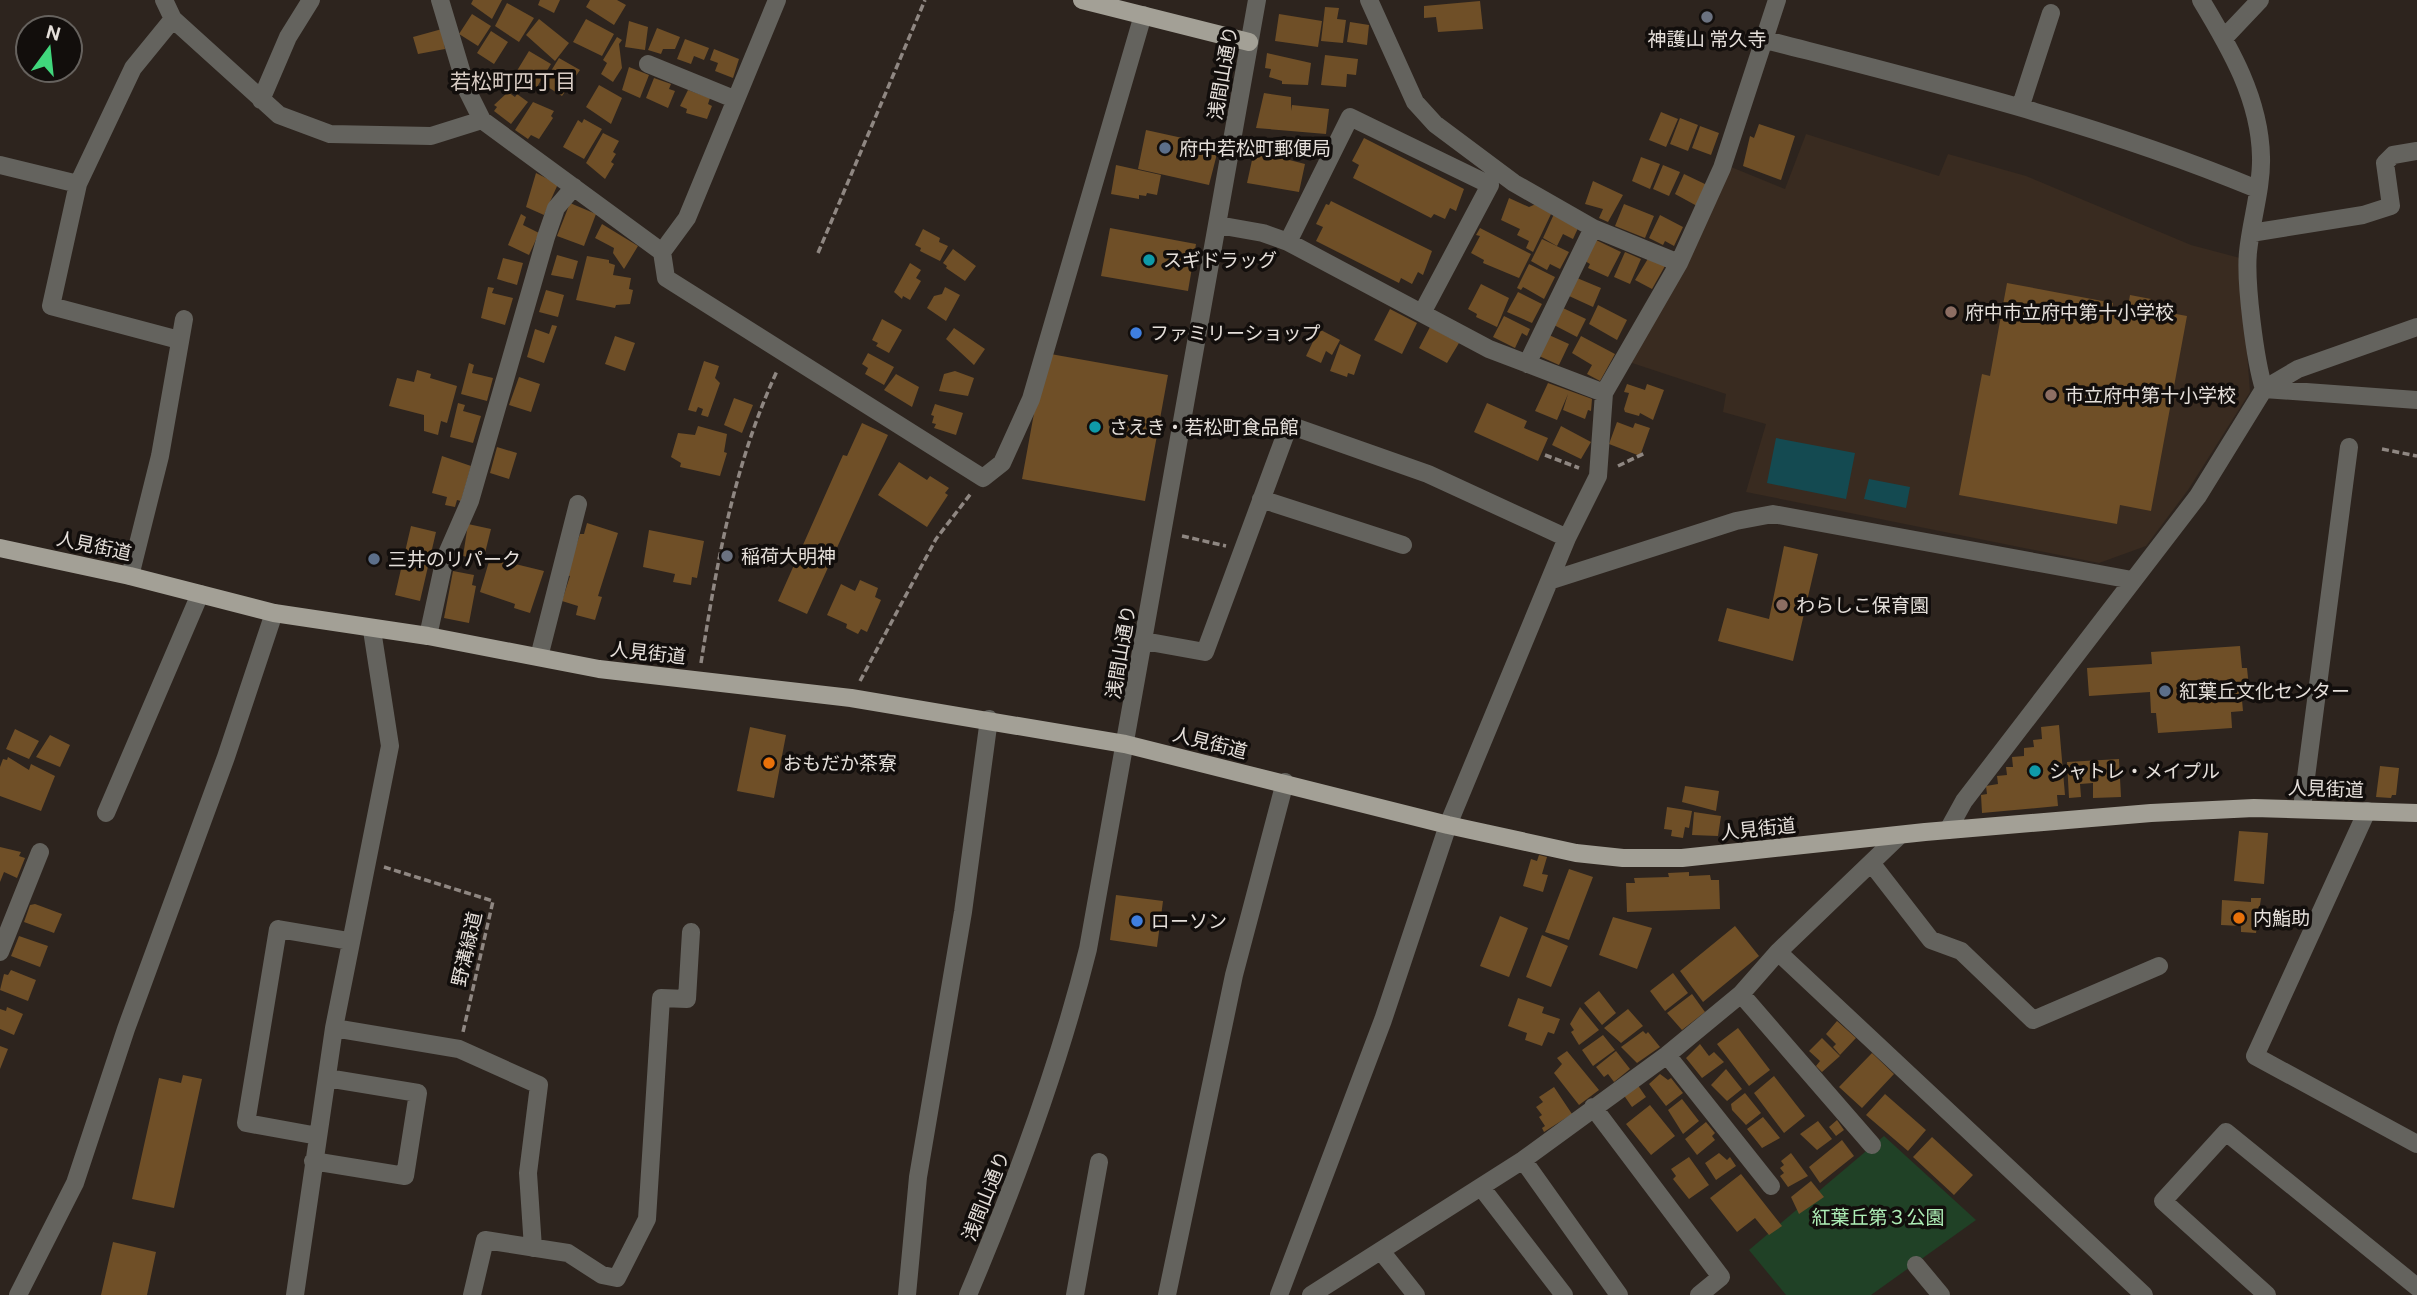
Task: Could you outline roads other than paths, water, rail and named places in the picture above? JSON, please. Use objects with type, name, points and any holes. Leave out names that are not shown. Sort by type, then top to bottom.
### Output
[{"type":"main road","points":[[1082,0],[1249,42]]},
{"type":"main road","name":"人見街道","points":[[0,548],[130,576],[275,613],[372,630],[428,636],[599,669],[851,698],[989,719],[1125,744],[1448,825],[1576,853],[1623,858],[1682,858],[1948,830],[2151,813],[2302,808],[2417,813]]},
{"type":"street","points":[[164,0],[173,19],[279,115],[330,134],[364,137],[431,136],[482,120]]},
{"type":"street","points":[[261,100],[288,37],[311,0]]},
{"type":"street","points":[[440,0],[467,90],[482,120],[662,252],[666,278],[983,478],[1002,463],[1031,399],[1143,15]]},
{"type":"street","points":[[662,252],[687,218],[777,0]]},
{"type":"street","name":"浅間山通り","points":[[968,1295],[1016,1181],[1059,1059],[1088,949],[1257,0]]},
{"type":"street","points":[[1369,0],[1415,102],[1434,124],[1514,183],[1592,228],[1679,263]]},
{"type":"street","points":[[1279,1295],[1383,1020],[1448,825],[1552,580],[1567,538],[1598,476],[1604,393],[1679,263],[1722,168],[1777,0]]},
{"type":"street","points":[[2201,0],[2245,79],[2257,132],[2261,158],[2248,255],[2258,369],[2264,389]]},
{"type":"street","points":[[2224,38],[2260,0]]},
{"type":"street","points":[[2021,105],[2051,13]]},
{"type":"street","points":[[173,19],[133,68],[78,184],[51,306],[179,340]]},
{"type":"street","points":[[1766,40],[2021,105],[2176,156],[2257,189]]},
{"type":"street","points":[[648,64],[734,99]]},
{"type":"street","points":[[1288,242],[1350,117],[1490,185],[1422,313]]},
{"type":"street","points":[[2251,233],[2363,215],[2391,206],[2385,163],[2393,155],[2417,151]]},
{"type":"street","points":[[0,165],[78,184]]},
{"type":"street","points":[[428,636],[445,558],[470,500],[546,237],[556,208],[574,187]]},
{"type":"street","points":[[1218,225],[1263,233],[1288,242],[1489,349],[1604,393]]},
{"type":"street","points":[[1527,364],[1592,228]]},
{"type":"street","points":[[130,576],[160,456],[184,319]]},
{"type":"street","points":[[1948,830],[1964,801],[2198,496],[2264,389],[2298,369],[2417,327]]},
{"type":"street","points":[[2264,389],[2417,400]]},
{"type":"street","points":[[1144,641],[1205,652],[1240,550],[1289,425],[1428,474],[1567,538]]},
{"type":"street","points":[[2302,808],[2349,447]]},
{"type":"street","points":[[1261,499],[1403,545]]},
{"type":"street","points":[[539,657],[578,504]]},
{"type":"street","points":[[1552,580],[1736,521],[1773,514],[2133,580]]},
{"type":"street","points":[[106,813],[200,594]]},
{"type":"street","points":[[18,1295],[75,1183],[126,1029],[226,757],[275,613]]},
{"type":"street","points":[[295,1295],[313,1161],[349,941],[369,863],[390,746],[372,630]]},
{"type":"street","points":[[907,1295],[918,1177],[971,860],[989,719]]},
{"type":"street","points":[[1167,1295],[1234,975],[1285,782]]},
{"type":"street","points":[[2367,811],[2255,1056],[2417,1144]]},
{"type":"street","points":[[1311,1295],[1523,1160],[1667,1055],[1741,994],[1778,952],[1900,835]]},
{"type":"street","points":[[0,952],[40,852]]},
{"type":"street","points":[[1872,864],[1931,940],[1961,951],[2033,1020],[2159,966]]},
{"type":"street","points":[[318,1136],[246,1123],[278,929],[349,941]]},
{"type":"street","points":[[472,1295],[485,1240],[568,1253],[602,1275],[617,1278],[647,1219],[661,998],[687,999],[691,932]]},
{"type":"street","points":[[1778,952],[2144,1295]]},
{"type":"street","points":[[1741,994],[1871,1145]]},
{"type":"street","points":[[334,1028],[459,1049],[539,1085],[528,1173],[533,1248]]},
{"type":"street","points":[[1667,1055],[1771,1186]]},
{"type":"street","points":[[313,1161],[405,1176],[418,1093],[327,1077]]},
{"type":"street","points":[[1594,1107],[1721,1277],[1699,1295]]},
{"type":"street","points":[[2260,1293],[2163,1201],[2226,1132],[2417,1287]]},
{"type":"street","points":[[1523,1160],[1619,1295]]},
{"type":"street","points":[[1075,1295],[1099,1162]]},
{"type":"street","points":[[1481,1187],[1564,1295]]},
{"type":"street","points":[[1381,1251],[1416,1295]]},
{"type":"street","points":[[1916,1265],[1941,1295]]},
{"type":"water","points":[[1776,438],[1855,453],[1846,499],[1767,483]]},
{"type":"water","points":[[1869,479],[1910,487],[1906,508],[1864,499]]},
{"type":"place","name":"神護山 常久寺","points":[[1707,17]]},
{"type":"place","name":"府中若松町郵便局","points":[[1165,148]]},
{"type":"place","name":"スギドラッグ","points":[[1149,260]]},
{"type":"place","name":"府中市立府中第十小学校","points":[[1951,312]]},
{"type":"place","name":"ファミリーショップ","points":[[1136,333]]},
{"type":"place","name":"市立府中第十小学校","points":[[2051,395]]},
{"type":"place","name":"さえき・若松町食品館","points":[[1095,427]]},
{"type":"place","name":"稲荷大明神","points":[[727,556]]},
{"type":"place","name":"三井のリパーク","points":[[374,559]]},
{"type":"place","name":"わらしこ保育園","points":[[1782,605]]},
{"type":"place","name":"紅葉丘文化センター","points":[[2165,691]]},
{"type":"place","name":"おもだか茶寮","points":[[769,763]]},
{"type":"place","name":"シャトレ・メイプル","points":[[2035,771]]},
{"type":"place","name":"内鮨助","points":[[2239,918]]},
{"type":"place","name":"ローソン","points":[[1137,921]]},
{"type":"district","name":"若松町四丁目","points":[[513,82]]},
{"type":"park label","name":"紅葉丘第３公園","points":[[1878,1217]]}]
